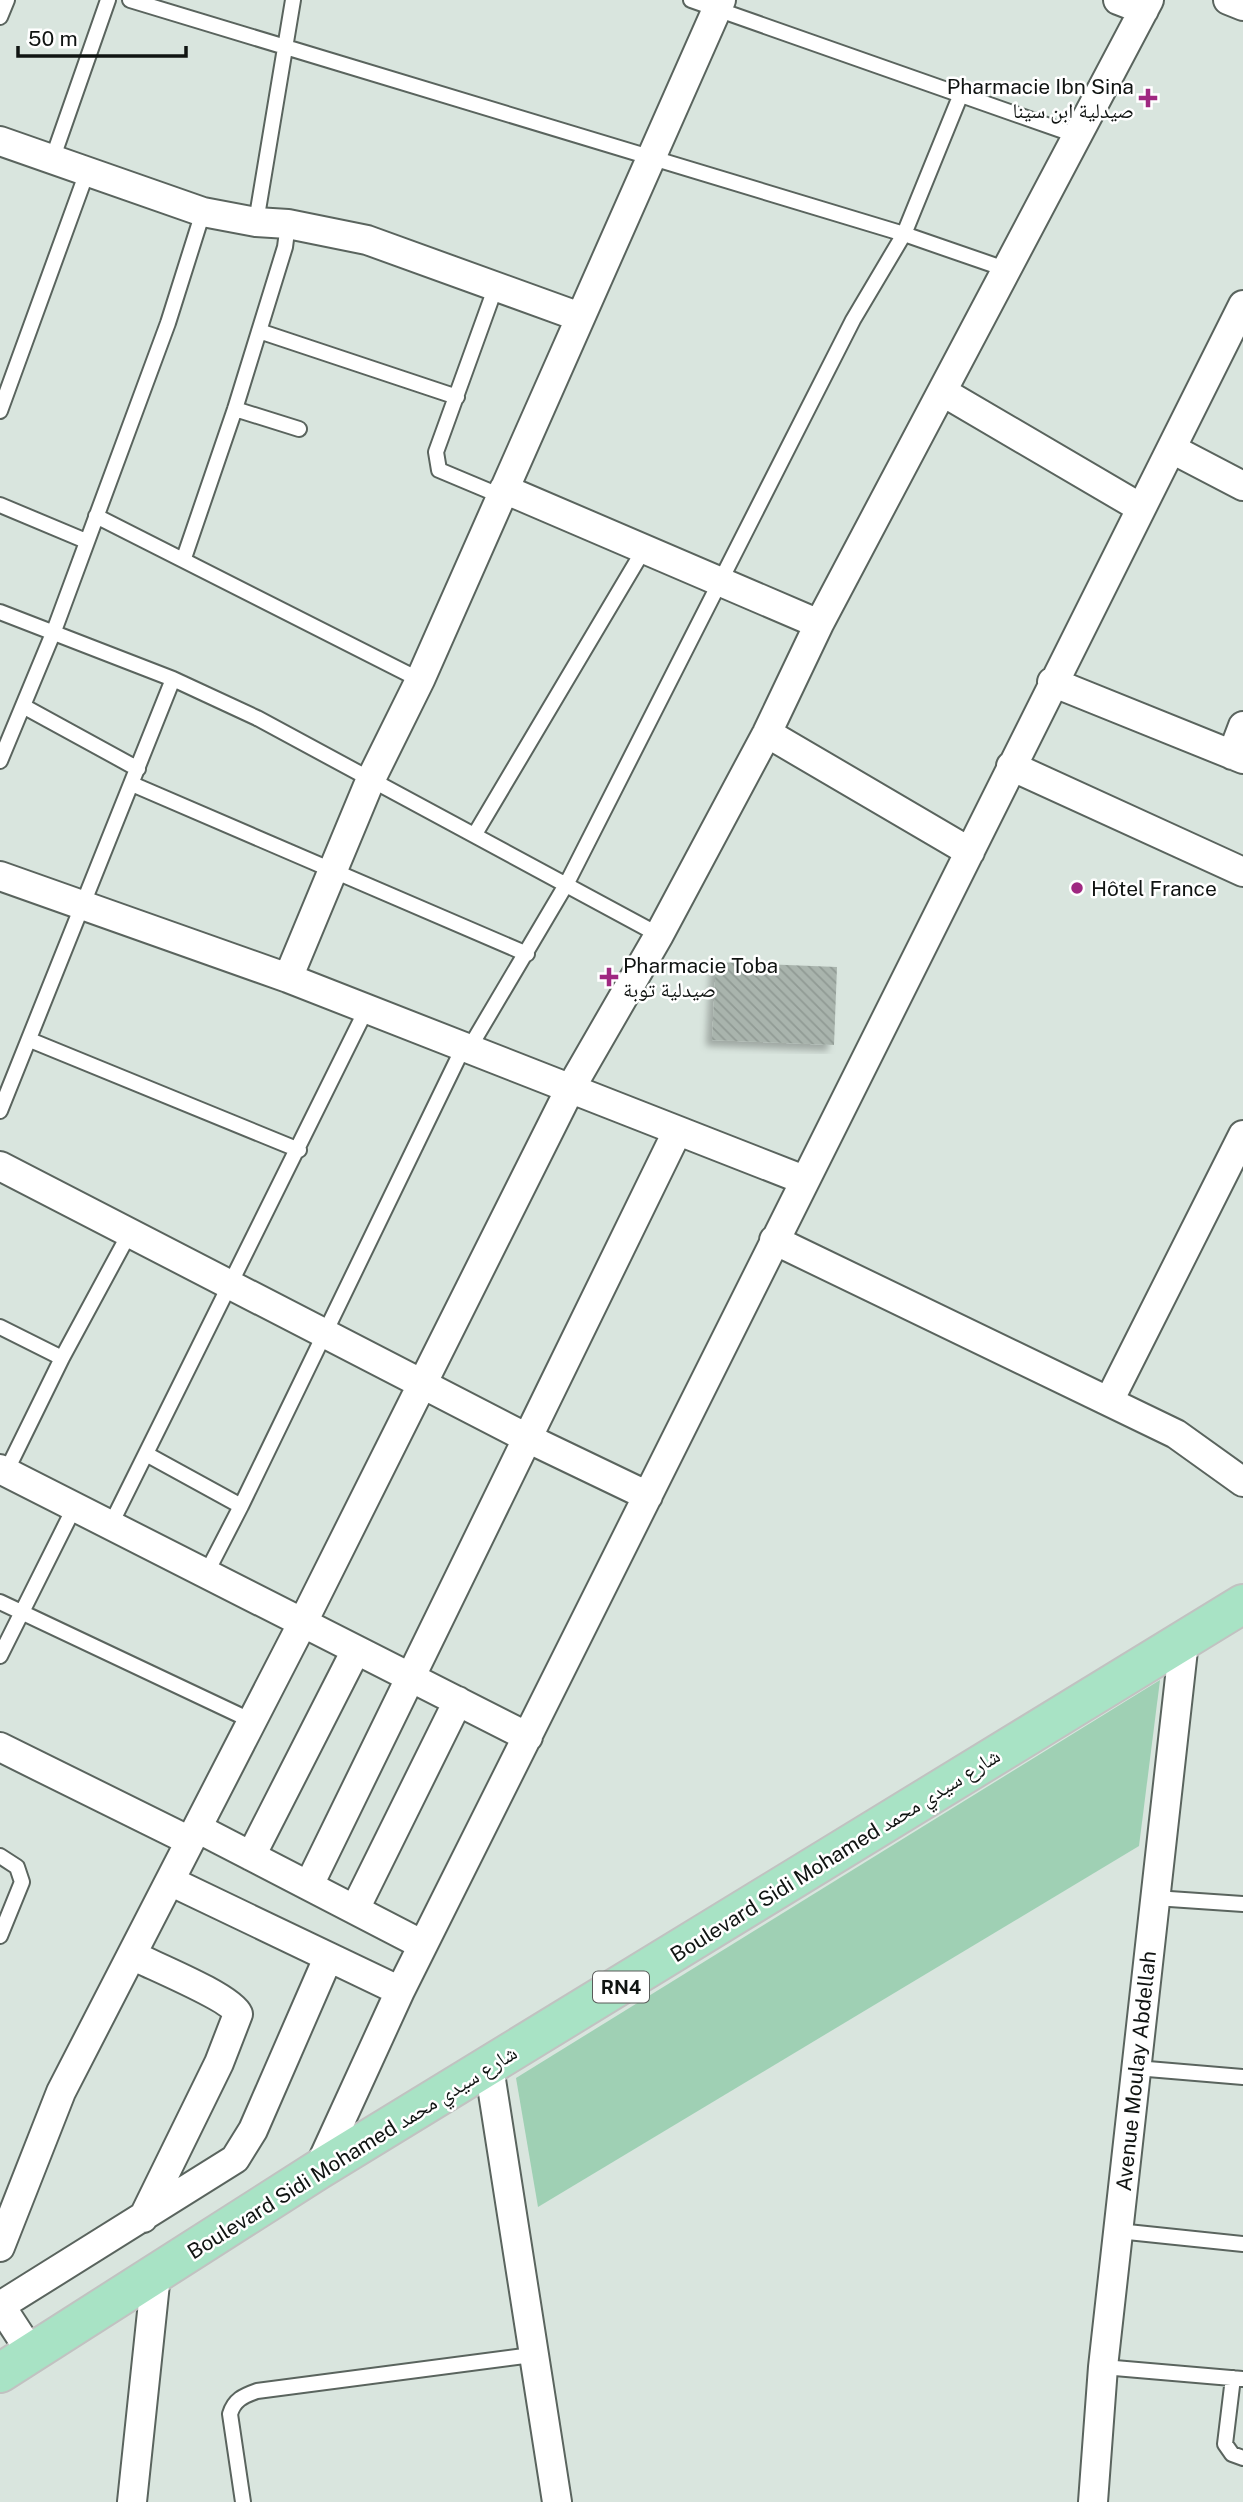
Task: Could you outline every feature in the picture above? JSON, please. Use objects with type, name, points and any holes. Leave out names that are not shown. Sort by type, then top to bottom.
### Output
[{"type":"main road","name":"Boulevard Sidi Mohamed شارع سيدي محمد","points":[[0,2373],[318,2171],[1243,1604]]},
{"type":"street","points":[[1228,0],[1243,6]]},
{"type":"street","points":[[288,978],[370,781],[420,680],[650,157],[710,3]]},
{"type":"street","points":[[0,2247],[61,2092],[303,1622],[569,1091],[659,934],[767,733],[819,624],[1008,270],[1137,3]]},
{"type":"street","points":[[0,141],[203,212],[256,222],[288,224],[367,240],[580,317]]},
{"type":"street","points":[[318,2171],[400,1991],[1243,304]]},
{"type":"street","points":[[943,392],[1141,508]]},
{"type":"street","points":[[1172,449],[1243,486]]},
{"type":"street","points":[[502,493],[819,624]]},
{"type":"street","points":[[1052,682],[1238,757],[1243,726]]},
{"type":"street","points":[[767,733],[970,852]]},
{"type":"street","points":[[1011,766],[1243,872]]},
{"type":"street","points":[[0,876],[288,978],[467,1046],[569,1091],[804,1180]]},
{"type":"street","points":[[309,1885],[525,1437],[677,1132]]},
{"type":"street","points":[[1109,1401],[1243,1135]]},
{"type":"street","points":[[0,1166],[525,1437],[648,1496]]},
{"type":"street","points":[[774,1240],[1176,1434],[1243,1482]]},
{"type":"street","points":[[3,1470],[528,1737]]},
{"type":"street","name":"Avenue Moulay Abdellah","points":[[1093,2502],[1103,2367],[1184,1641]]},
{"type":"street","points":[[251,1856],[356,1650]]},
{"type":"street","points":[[355,1909],[458,1701]]},
{"type":"street","points":[[0,1747],[194,1834],[251,1856],[424,1945]]},
{"type":"street","points":[[170,1881],[400,1991]]},
{"type":"street","points":[[132,1955],[232,2005],[238,2014],[219,2063],[144,2218]]},
{"type":"street","points":[[32,2354],[0,2306],[225,2168],[244,2148],[328,1958]]},
{"type":"street","points":[[489,2067],[556,2502]]},
{"type":"street","points":[[132,2502],[156,2274]]},
{"type":"lane","points":[[0,17],[7,0]]},
{"type":"lane","points":[[52,160],[108,0]]},
{"type":"lane","points":[[130,0],[904,234],[1008,270]]},
{"type":"lane","points":[[256,222],[293,0]]},
{"type":"lane","points":[[710,3],[1075,135]]},
{"type":"lane","points":[[207,1572],[467,1046],[527,954],[568,883],[722,584],[853,320],[904,234],[961,94]]},
{"type":"lane","points":[[0,411],[87,172]]},
{"type":"lane","points":[[0,761],[54,631],[187,271],[203,212]]},
{"type":"lane","points":[[184,558],[235,409],[285,247],[288,224]]},
{"type":"lane","points":[[496,286],[436,452],[439,470],[502,493]]},
{"type":"lane","points":[[259,331],[457,397]]},
{"type":"lane","points":[[235,409],[299,429]]},
{"type":"lane","points":[[0,505],[86,541]]},
{"type":"lane","points":[[96,516],[184,558],[420,680]]},
{"type":"lane","points":[[475,834],[643,551]]},
{"type":"lane","points":[[0,612],[173,679],[257,718],[659,934]]},
{"type":"lane","points":[[0,1111],[173,679]]},
{"type":"lane","points":[[23,706],[138,769]]},
{"type":"lane","points":[[132,784],[527,954]]},
{"type":"lane","points":[[111,1524],[148,1455],[367,1008]]},
{"type":"lane","points":[[30,1040],[299,1150]]},
{"type":"lane","points":[[3,1470],[129,1234]]},
{"type":"lane","points":[[0,1327],[62,1358]]},
{"type":"lane","points":[[148,1455],[241,1506]]},
{"type":"lane","points":[[0,1656],[74,1508]]},
{"type":"lane","points":[[0,1602],[252,1721]]},
{"type":"lane","points":[[0,1856],[17,1867],[22,1882],[0,1936]]},
{"type":"lane","points":[[1154,1898],[1243,1904]]},
{"type":"lane","points":[[1136,2068],[1243,2077]]},
{"type":"lane","points":[[1118,2231],[1243,2244]]},
{"type":"lane","points":[[243,2502],[230,2414],[232,2407],[243,2396],[345,2378],[532,2355]]},
{"type":"lane","points":[[1103,2367],[1238,2378],[1225,2444],[1232,2454],[1243,2458]]},
{"type":"green space","points":[[1160,1680],[1139,1846],[538,2207],[516,2078]]},
{"type":"building","points":[[716,962],[837,967],[834,1045],[712,1040]]},
{"type":"place","name":"Pharmacie Ibn Sina صيدلية ابن سينا","points":[[1148,98]]},
{"type":"place","name":"Hôtel France","points":[[1077,888]]},
{"type":"place","name":"Pharmacie Toba صيدلية توبة","points":[[609,977]]}]
